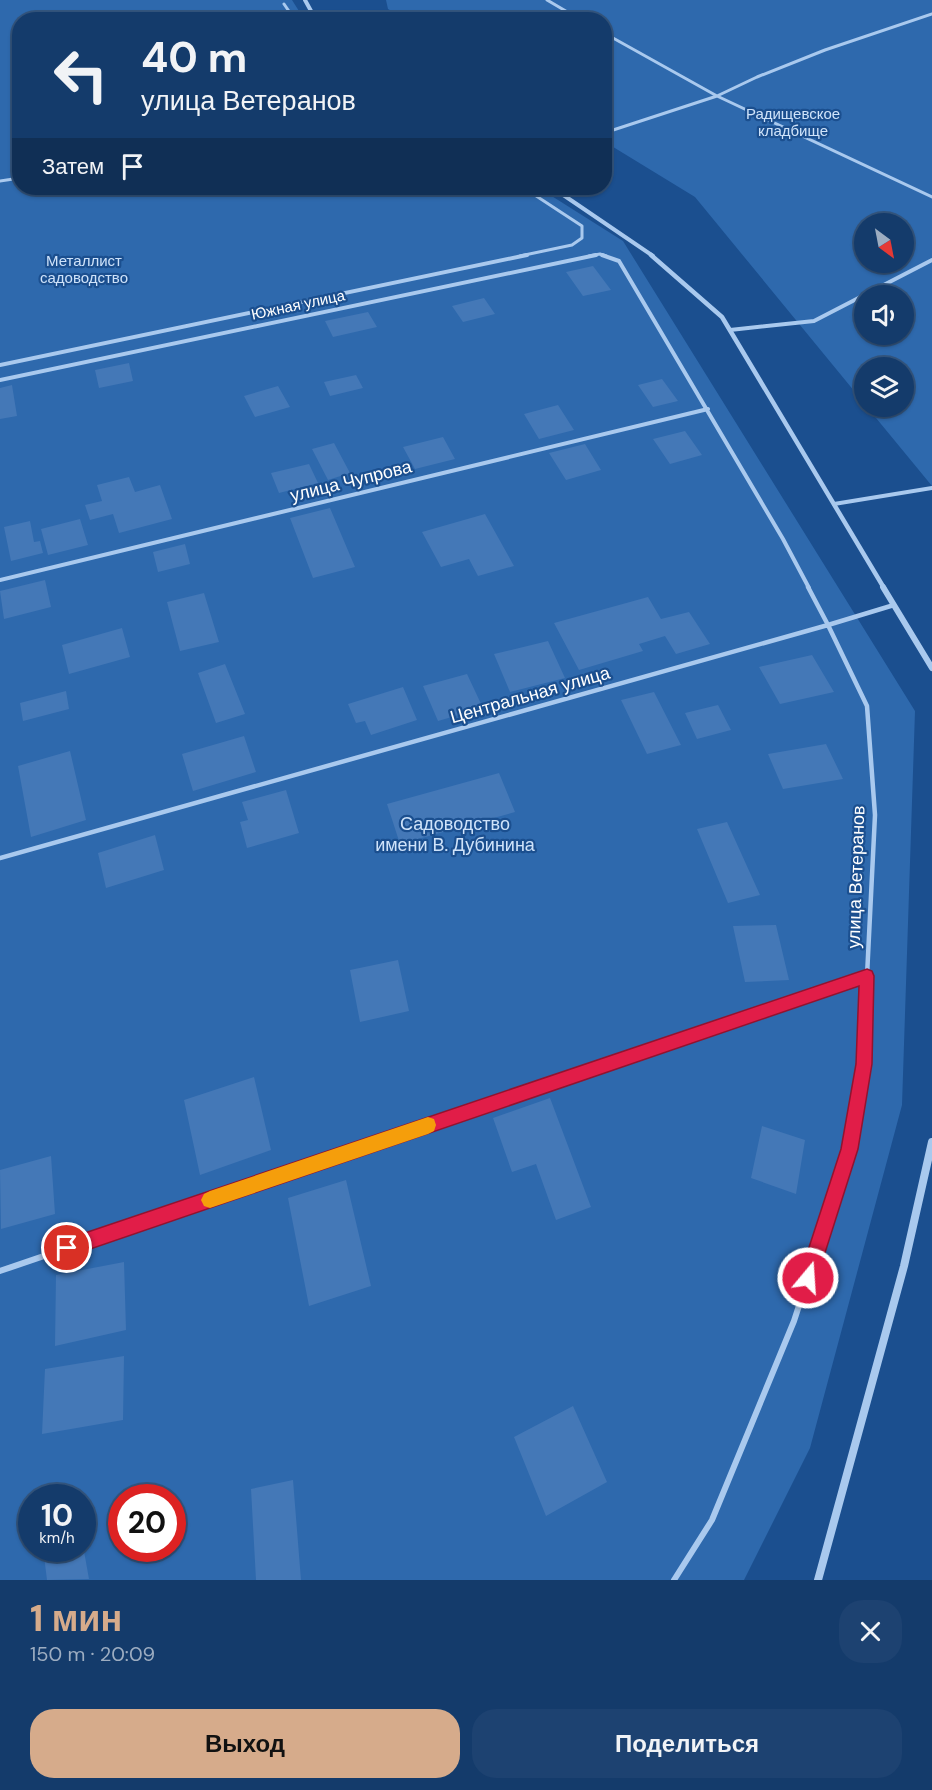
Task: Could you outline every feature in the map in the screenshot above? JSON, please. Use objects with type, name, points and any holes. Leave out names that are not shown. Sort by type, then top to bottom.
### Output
[{"type":"street","points":[[563,195],[647,251],[722,316],[932,669]]},
{"type":"street","points":[[818,1580],[904,1266],[932,1142]]},
{"type":"lane","points":[[547,0],[567,12]]},
{"type":"lane","points":[[284,4],[290,12]]},
{"type":"lane","points":[[612,130],[717,96],[757,77],[825,50],[932,14]]},
{"type":"lane","points":[[612,37],[717,96],[932,197]]},
{"type":"lane","points":[[0,365],[412,280],[572,245],[582,238],[582,226],[535,195]]},
{"type":"lane","name":"Южная улица","points":[[0,380],[600,254],[619,261],[708,409]]},
{"type":"lane","points":[[730,330],[814,321],[932,260]]},
{"type":"lane","points":[[708,409],[783,539],[828,625],[894,605]]},
{"type":"lane","name":"улица Чупрова","points":[[0,580],[708,409]]},
{"type":"lane","points":[[834,504],[932,488]]},
{"type":"lane","name":"Центральная улица","points":[[0,858],[828,625]]},
{"type":"lane","name":"улица Ветеранов","points":[[674,1580],[712,1520],[794,1321],[850,1149],[864,1064],[875,815],[867,706],[828,625]]},
{"type":"lane","points":[[0,1271],[867,976]]},
{"type":"green space","name":"Садоводство имени В. Дубинина","points":[[0,0],[292,0],[300,12],[12,12],[12,195],[550,195],[623,241],[915,711],[902,1105],[810,1448],[744,1580],[0,1580]]},
{"type":"green space","name":"Радищевское кладбище","points":[[386,0],[932,0],[932,486],[875,417],[914,417],[914,357],[854,357],[854,391],[695,197],[612,146],[612,12],[393,12],[388,9]]},
{"type":"building","points":[[593,266],[611,290],[583,296],[566,272]]},
{"type":"building","points":[[484,298],[495,314],[463,322],[452,306]]},
{"type":"building","points":[[368,312],[377,327],[333,337],[325,321]]},
{"type":"building","points":[[129,363],[133,381],[99,388],[95,370]]},
{"type":"building","points":[[356,375],[363,388],[330,396],[324,382]]},
{"type":"building","points":[[662,379],[678,401],[653,407],[638,385]]},
{"type":"building","points":[[12,385],[17,416],[0,419],[0,388]]},
{"type":"building","points":[[278,386],[290,407],[255,417],[244,396]]},
{"type":"building","points":[[558,405],[574,430],[539,439],[524,414]]},
{"type":"building","points":[[685,431],[702,455],[670,464],[653,439]]},
{"type":"building","points":[[443,437],[455,459],[415,469],[403,447]]},
{"type":"building","points":[[334,443],[350,473],[328,480],[312,449]]},
{"type":"building","points":[[585,444],[601,470],[566,480],[549,453]]},
{"type":"building","points":[[309,464],[318,483],[279,493],[271,473]]},
{"type":"building","points":[[129,477],[135,492],[160,485],[172,519],[119,533],[113,514],[90,520],[85,505],[102,501],[97,485]]},
{"type":"building","points":[[330,508],[355,567],[313,578],[290,518]]},
{"type":"building","points":[[485,514],[514,566],[478,576],[469,559],[441,567],[422,532]]},
{"type":"building","points":[[80,519],[88,545],[48,555],[41,529]]},
{"type":"building","points":[[30,521],[34,542],[40,541],[43,553],[11,561],[4,527]]},
{"type":"building","points":[[185,544],[190,564],[158,572],[153,552]]},
{"type":"building","points":[[45,580],[51,607],[4,619],[0,591]]},
{"type":"building","points":[[204,593],[219,642],[180,651],[167,602]]},
{"type":"building","points":[[648,597],[661,619],[689,612],[710,644],[676,654],[665,636],[639,644],[643,651],[579,670],[554,623]]},
{"type":"building","points":[[122,628],[130,657],[69,674],[62,645]]},
{"type":"building","points":[[548,641],[565,678],[510,692],[494,654]]},
{"type":"building","points":[[812,655],[834,692],[780,704],[759,667]]},
{"type":"building","points":[[225,664],[245,714],[216,723],[198,673]]},
{"type":"building","points":[[467,674],[483,708],[438,721],[423,686]]},
{"type":"building","points":[[403,687],[417,720],[371,735],[365,721],[356,723],[348,704]]},
{"type":"building","points":[[66,691],[69,709],[23,721],[20,703]]},
{"type":"building","points":[[654,692],[681,745],[647,754],[621,700]]},
{"type":"building","points":[[718,705],[731,730],[697,739],[685,713]]},
{"type":"building","points":[[244,736],[256,772],[193,791],[182,754]]},
{"type":"building","points":[[826,744],[843,779],[783,789],[768,754]]},
{"type":"building","points":[[70,751],[86,820],[31,837],[18,766]]},
{"type":"building","points":[[499,773],[515,812],[400,844],[387,804]]},
{"type":"building","points":[[286,790],[299,833],[247,848],[240,822],[248,820],[242,802]]},
{"type":"building","points":[[727,822],[760,895],[728,903],[697,829]]},
{"type":"building","points":[[155,835],[164,870],[106,888],[98,853]]},
{"type":"building","points":[[776,925],[789,980],[745,982],[733,926]]},
{"type":"building","points":[[398,960],[409,1011],[360,1022],[350,970]]},
{"type":"building","points":[[254,1077],[271,1150],[200,1175],[184,1100]]},
{"type":"building","points":[[550,1098],[591,1207],[556,1220],[536,1164],[512,1172],[493,1118]]},
{"type":"building","points":[[762,1126],[805,1140],[796,1194],[751,1178]]},
{"type":"building","points":[[51,1156],[55,1214],[1,1229],[0,1170]]},
{"type":"building","points":[[346,1180],[371,1286],[309,1306],[288,1198]]},
{"type":"building","points":[[124,1262],[126,1330],[55,1346],[56,1275]]},
{"type":"building","points":[[124,1356],[123,1420],[42,1434],[45,1369]]},
{"type":"building","points":[[573,1406],[607,1482],[546,1516],[514,1437]]},
{"type":"building","points":[[293,1480],[301,1580],[256,1580],[251,1489]]},
{"type":"building","points":[[45,1562],[86,1562],[89,1579],[47,1580]]},
{"type":"slow traffic","points":[[210,1200],[428,1125]]},
{"type":"route","points":[[67,1248],[867,976],[864,1064],[850,1149],[808,1278]]},
{"type":"park label","name":"Металлист садоводство","points":[[84,270]]}]
